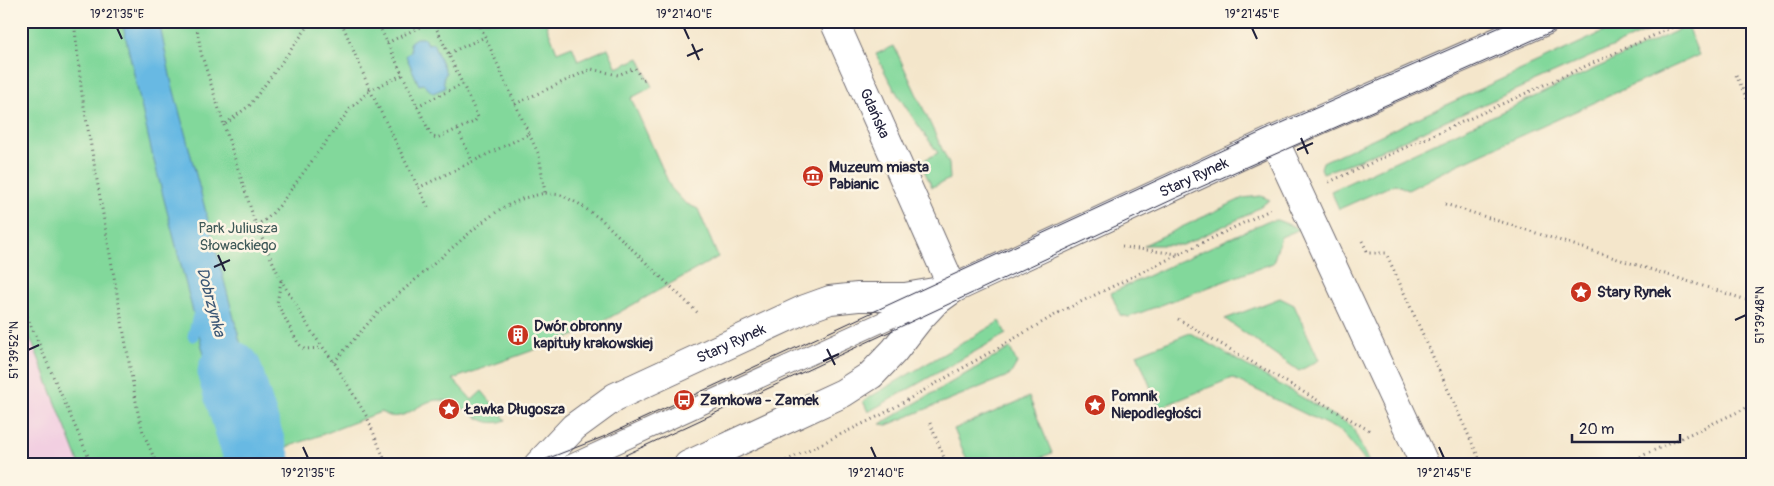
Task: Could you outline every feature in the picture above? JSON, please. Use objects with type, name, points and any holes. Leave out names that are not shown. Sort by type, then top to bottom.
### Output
[{"type":"street","name":"Gdańska","points":[[834,21],[953,289]]},
{"type":"street","name":"Stary Rynek","points":[[688,465],[843,393],[871,375],[935,302],[953,289],[1274,140],[1544,21]]},
{"type":"street","points":[[1274,140],[1425,465]]},
{"type":"street","name":"Stary Rynek","points":[[538,465],[574,427],[615,398],[805,309],[830,300],[858,297],[905,297],[953,289]]},
{"type":"lane","points":[[570,465],[953,289]]},
{"type":"path","points":[[74,21],[82,95],[138,413],[143,432],[157,465]]},
{"type":"path","points":[[196,21],[201,53],[256,224],[281,280],[367,417],[386,463]]},
{"type":"path","points":[[224,125],[250,104],[312,21]]},
{"type":"path","points":[[341,21],[370,90],[408,171],[428,207]]},
{"type":"path","points":[[377,21],[387,43],[402,75],[433,137],[444,136],[477,120],[478,117],[433,21],[387,43]]},
{"type":"path","points":[[478,21],[539,154],[545,193]]},
{"type":"path","points":[[777,465],[873,419],[1062,311],[1299,196],[1686,21]]},
{"type":"path","points":[[449,53],[485,36]]},
{"type":"path","points":[[516,104],[591,69],[618,75],[635,68],[642,80],[648,78]]},
{"type":"path","points":[[256,224],[268,219],[280,206],[350,109],[370,90],[402,75]]},
{"type":"path","points":[[1736,75],[1753,112]]},
{"type":"path","points":[[417,106],[463,84]]},
{"type":"path","points":[[458,130],[472,161]]},
{"type":"path","points":[[418,188],[529,134]]},
{"type":"path","points":[[334,362],[379,310],[480,224],[502,208],[524,198],[545,193],[561,195],[579,204],[602,220],[700,316]]},
{"type":"path","points":[[1445,204],[1753,302]]},
{"type":"path","points":[[1362,241],[1368,253],[1386,252],[1482,465]]},
{"type":"path","points":[[21,251],[28,267],[21,270]]},
{"type":"path","points":[[281,280],[277,303],[298,343],[304,349],[324,348]]},
{"type":"path","points":[[21,303],[92,465]]},
{"type":"path","points":[[1178,319],[1372,432]]},
{"type":"path","points":[[1622,465],[1753,405]]},
{"type":"path","points":[[930,423],[947,465]]},
{"type":"shaded area","points":[[21,322],[33,344],[80,465],[21,465]]},
{"type":"green space","name":"Park Juliusza Słowackiego","points":[[21,21],[545,21],[557,52],[572,46],[578,61],[608,48],[617,68],[639,58],[652,87],[631,98],[671,188],[685,203],[698,209],[718,257],[584,332],[453,379],[472,400],[482,391],[506,420],[496,423],[488,422],[456,404],[438,400],[424,404],[403,415],[389,416],[381,412],[237,465],[80,465],[33,344],[21,322]]},
{"type":"green space","points":[[1627,21],[1670,21],[1361,159],[1323,173],[1321,168],[1323,162],[1327,160]]},
{"type":"green space","points":[[1687,26],[1699,55],[1457,165],[1408,190],[1395,184],[1339,209],[1331,191]]},
{"type":"green space","points":[[894,46],[949,164],[950,179],[932,187],[920,162],[938,153],[912,117],[876,54]]},
{"type":"green space","points":[[1261,196],[1270,200],[1247,215],[1183,245],[1144,245],[1243,198]]},
{"type":"green space","points":[[1277,220],[1300,229],[1281,237],[1273,263],[1129,317],[1120,315],[1111,293],[1267,221]]},
{"type":"green space","points":[[1280,298],[1294,305],[1319,360],[1299,371],[1225,319]]},
{"type":"green space","points":[[1000,321],[1006,334],[868,412],[863,401]]},
{"type":"green space","points":[[1190,333],[1352,426],[1370,465],[1368,465],[1342,432],[1232,378],[1159,408],[1137,354]]},
{"type":"green space","points":[[1010,348],[1017,363],[1010,375],[887,425],[880,424]]},
{"type":"green space","points":[[1029,397],[1052,453],[1023,465],[969,465],[954,429]]},
{"type":"water","points":[[122,21],[159,21],[171,80],[250,379],[283,448],[237,465],[234,465],[226,442],[223,411],[217,405],[151,149]]},
{"type":"water","points":[[416,38],[424,38],[427,44],[433,43],[446,73],[443,79],[445,88],[433,93],[423,84],[419,85],[406,56],[411,51],[410,42]]},
{"type":"pier","points":[[286,447],[284,450],[257,460],[237,465]]},
{"type":"waterway","points":[[193,336],[200,308]]},
{"type":"waterway","name":"Dobrzynka","points":[[230,373],[259,465]]},
{"type":"tram line","points":[[531,465],[603,437],[1268,129],[1514,21]]},
{"type":"tram line","points":[[604,465],[1176,198],[1576,21]]},
{"type":"place","name":"Muzeum miasta Pabianic","points":[[813,176]]},
{"type":"place","name":"Stary Rynek","points":[[1581,292]]},
{"type":"place","name":"Dwór obronny kapituły krakowskiej","points":[[518,335]]},
{"type":"place","name":"Zamkowa - Zamek","points":[[684,400]]},
{"type":"place","name":"Pomnik Niepodległości","points":[[1095,405]]},
{"type":"place","name":"Ławka Długosza","points":[[449,409]]}]
